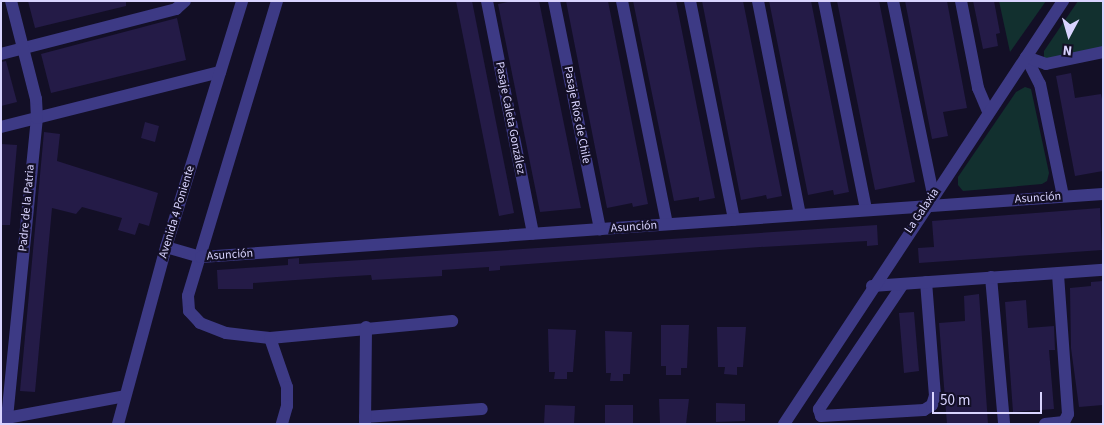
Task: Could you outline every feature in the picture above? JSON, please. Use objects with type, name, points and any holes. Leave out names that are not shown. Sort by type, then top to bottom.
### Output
[{"type":"street","name":"Padre de la Patria","points":[[4,419],[37,118],[36,99],[11,1]]},
{"type":"street","points":[[1,54],[176,9],[185,1]]},
{"type":"street","name":"Avenida 4 Poniente","points":[[118,424],[166,247],[242,1]]},
{"type":"street","points":[[277,1],[188,296],[189,311],[200,323],[234,335],[270,338],[366,327],[452,321]]},
{"type":"street","name":"Pasaje Caleta González","points":[[487,1],[533,234]]},
{"type":"street","name":"Pasaje Ríos de Chile","points":[[554,1],[600,229]]},
{"type":"street","points":[[622,1],[667,224]]},
{"type":"street","points":[[690,1],[734,220]]},
{"type":"street","points":[[758,1],[800,215]]},
{"type":"street","points":[[824,1],[866,210]]},
{"type":"street","points":[[893,1],[929,200]]},
{"type":"street","points":[[961,1],[978,88],[988,112]]},
{"type":"street","name":"La Galaxia","points":[[784,424],[872,286],[1063,1]]},
{"type":"street","points":[[1026,57],[1046,64],[1103,52]]},
{"type":"street","points":[[1026,57],[1040,84],[1063,196]]},
{"type":"street","points":[[1,127],[220,72]]},
{"type":"street","name":"Asunción","points":[[166,247],[200,257],[866,210],[929,200],[1103,194]]},
{"type":"street","points":[[872,286],[1103,270]]},
{"type":"street","points":[[1045,424],[1064,422],[1068,414],[1058,273]]},
{"type":"street","points":[[991,277],[1004,424]]},
{"type":"street","points":[[903,284],[820,406],[821,416],[924,410],[932,405],[935,396],[926,282]]},
{"type":"street","points":[[366,327],[365,420],[482,409]]},
{"type":"street","points":[[270,338],[287,387],[287,406],[282,424]]},
{"type":"street","points":[[4,419],[125,396]]},
{"type":"green space","points":[[999,1],[1046,1],[1010,52]]},
{"type":"green space","points":[[1078,1],[1103,1],[1103,53],[1044,59],[1044,51]]},
{"type":"green space","points":[[1025,87],[1031,89],[1049,173],[1047,181],[1042,184],[963,191],[958,185],[958,177],[1016,92]]},
{"type":"building","points":[[28,1],[126,1],[126,6],[35,28]]},
{"type":"building","points":[[456,1],[472,1],[514,213],[499,216]]},
{"type":"building","points":[[512,1],[539,1],[581,208],[540,212],[498,4]]},
{"type":"building","points":[[566,1],[608,1],[648,204],[633,207],[632,203],[607,208]]},
{"type":"building","points":[[633,1],[676,1],[715,198],[699,201],[699,197],[674,201]]},
{"type":"building","points":[[702,1],[743,1],[782,196],[767,199],[766,195],[741,200]]},
{"type":"building","points":[[769,1],[811,1],[849,192],[834,195],[833,190],[808,195]]},
{"type":"building","points":[[837,1],[879,1],[915,182],[875,190]]},
{"type":"building","points":[[905,1],[947,1],[967,108],[943,112],[948,136],[932,139]]},
{"type":"building","points":[[973,1],[994,1],[1000,33],[996,34],[998,46],[983,49]]},
{"type":"building","points":[[177,18],[186,60],[51,93],[41,54]]},
{"type":"building","points":[[6,61],[17,102],[1,106],[1,62]]},
{"type":"building","points":[[1071,73],[1075,98],[1101,94],[1103,104],[1103,171],[1075,176],[1056,76]]},
{"type":"building","points":[[145,122],[159,126],[155,142],[141,138]]},
{"type":"building","points":[[44,132],[60,134],[57,161],[158,193],[149,226],[139,223],[135,235],[118,230],[122,218],[82,207],[76,214],[52,208],[35,392],[20,391]]},
{"type":"building","points":[[1,144],[17,145],[10,225],[1,225]]},
{"type":"building","points":[[1100,208],[1102,250],[919,263],[918,248],[934,247],[932,221]]},
{"type":"building","points":[[877,225],[878,245],[867,246],[867,241],[760,247],[500,266],[500,270],[489,271],[489,267],[442,270],[442,276],[372,280],[371,275],[253,283],[253,289],[218,289],[217,270],[288,265],[288,259],[299,258],[299,264]]},
{"type":"building","points":[[1103,281],[1103,405],[1079,407],[1071,348],[1070,288],[1091,286],[1091,282]]},
{"type":"building","points":[[979,294],[988,424],[947,424],[939,323],[965,321],[964,296]]},
{"type":"building","points":[[1026,300],[1028,328],[1054,326],[1055,350],[1049,350],[1054,409],[1013,412],[1005,302]]},
{"type":"building","points":[[914,312],[919,371],[904,373],[899,313]]},
{"type":"building","points":[[661,325],[689,325],[687,368],[681,368],[681,375],[666,375],[666,366],[661,366]]},
{"type":"building","points":[[717,327],[746,327],[743,367],[737,367],[737,375],[724,374],[725,367],[718,367]]},
{"type":"building","points":[[548,329],[576,330],[573,372],[567,372],[567,379],[554,379],[555,372],[549,372]]},
{"type":"building","points":[[605,331],[632,332],[630,374],[623,374],[623,381],[610,381],[611,373],[606,373]]},
{"type":"building","points":[[659,399],[689,399],[686,424],[660,424]]},
{"type":"building","points":[[716,403],[745,404],[745,421],[716,422]]},
{"type":"building","points":[[545,405],[575,406],[574,424],[544,424]]},
{"type":"building","points":[[605,405],[633,405],[633,424],[605,424]]}]
